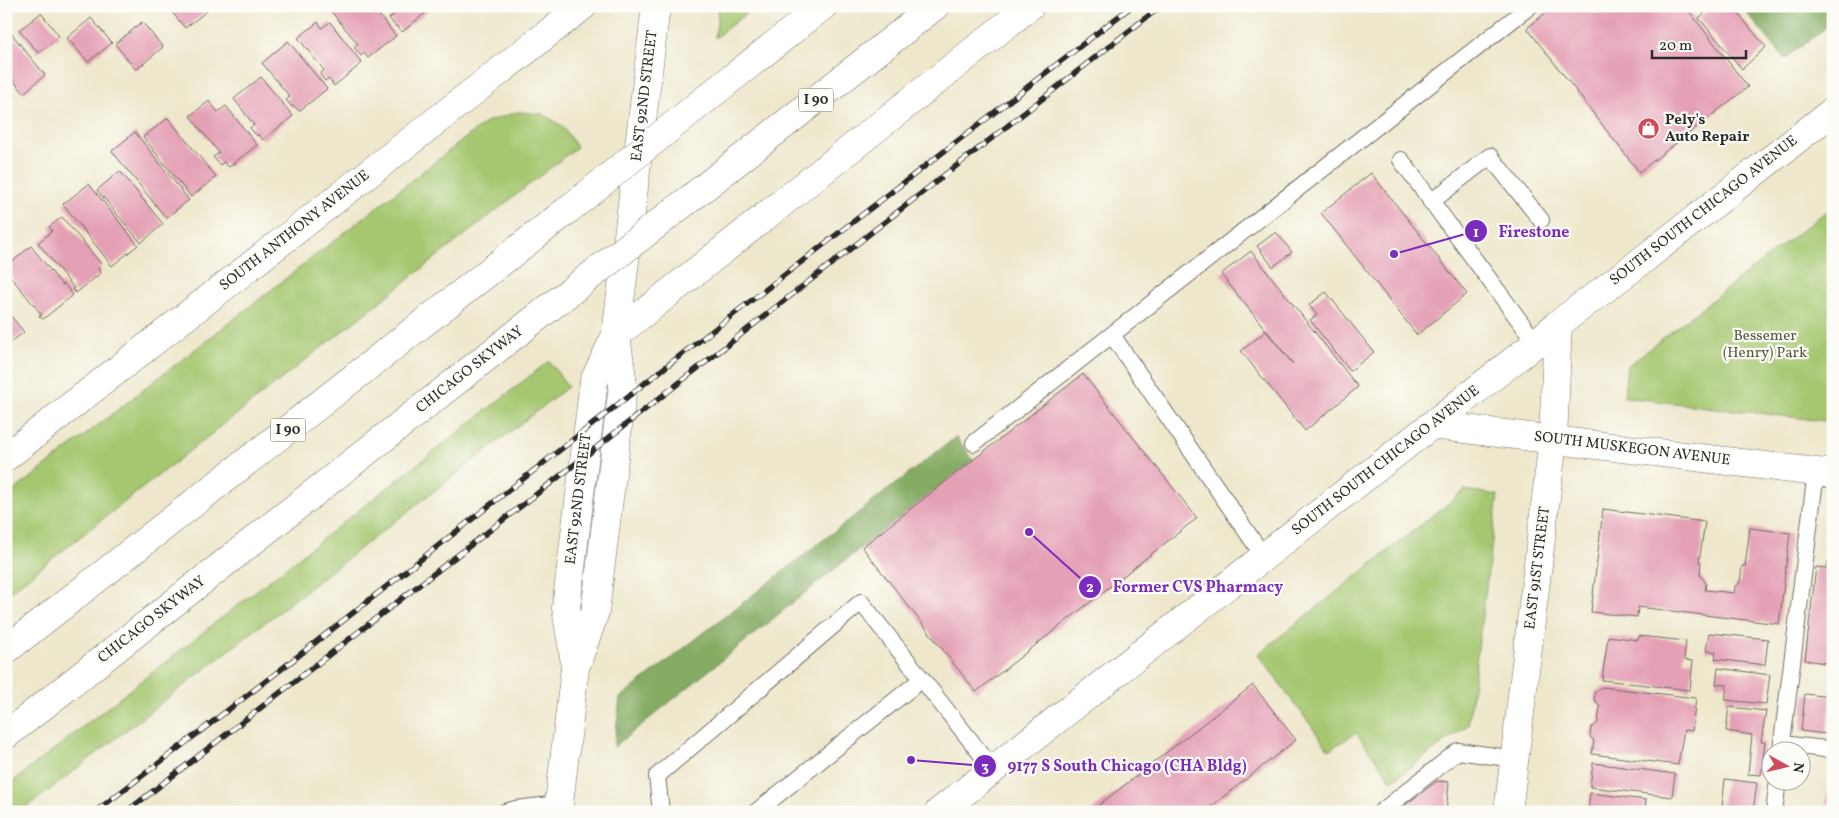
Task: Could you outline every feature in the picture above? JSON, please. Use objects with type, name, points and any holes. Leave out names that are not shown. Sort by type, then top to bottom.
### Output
[{"type":"main road","name":"SOUTH ANTHONY AVENUE","points":[[6,456],[583,6]]},
{"type":"main road","name":"EAST 92ND STREET","points":[[558,808],[576,668],[595,612],[623,385],[616,334],[656,6]]},
{"type":"main road","name":"I 90","points":[[6,650],[569,209],[823,6]]},
{"type":"main road","name":"CHICAGO SKYWAY","points":[[6,735],[935,6]]},
{"type":"main road","points":[[616,334],[1030,6]]},
{"type":"main road","name":"SOUTH SOUTH CHICAGO AVENUE","points":[[939,812],[1558,324],[1833,111]]},
{"type":"main road","name":"EAST 91ST STREET","points":[[1508,812],[1553,440],[1558,324]]},
{"type":"main road","name":"SOUTH MUSKEGON AVENUE","points":[[1432,425],[1824,473]]},
{"type":"lane","points":[[974,444],[1530,6]]},
{"type":"lane","points":[[1432,202],[1490,156],[1541,220]]},
{"type":"lane","points":[[1401,160],[1536,343]]},
{"type":"lane","points":[[1112,335],[1264,557]]},
{"type":"lane","points":[[1783,740],[1824,473]]},
{"type":"lane","points":[[662,812],[657,776],[861,602],[993,769]]},
{"type":"lane","points":[[756,812],[922,679]]},
{"type":"lane","points":[[1812,749],[1833,750]]},
{"type":"lane","points":[[1381,812],[1458,751],[1515,759]]},
{"type":"lane","points":[[1774,812],[1777,790]]},
{"type":"lane","points":[[505,812],[516,809],[558,808]]},
{"type":"green space","points":[[719,6],[755,6],[715,38]]},
{"type":"green space","points":[[1741,6],[1833,6],[1833,22],[1785,59]]},
{"type":"green space","points":[[518,112],[543,114],[562,126],[577,147],[6,595],[6,497],[486,122]]},
{"type":"green space","name":"Bessemer (Henry) Park","points":[[1833,206],[1833,422],[1624,397],[1627,366]]},
{"type":"green space","points":[[549,361],[568,387],[21,812],[6,812],[6,787]]},
{"type":"green space","points":[[956,437],[973,460],[614,747],[620,698]]},
{"type":"green space","points":[[1465,490],[1498,495],[1468,725],[1392,781],[1356,733],[1329,750],[1258,654]]},
{"type":"building","points":[[167,6],[204,6],[207,11],[185,28]]},
{"type":"building","points":[[334,6],[372,6],[396,36],[368,58],[364,53],[361,56],[354,47],[358,44],[330,10]]},
{"type":"building","points":[[388,6],[434,6],[402,32],[389,18],[394,15]]},
{"type":"building","name":"Pely's Auto Repair","points":[[1554,6],[1685,6],[1748,87],[1639,172],[1527,28]]},
{"type":"building","points":[[1713,6],[1732,6],[1766,47],[1742,69],[1699,18]]},
{"type":"building","points":[[41,13],[59,36],[38,53],[19,30]]},
{"type":"building","points":[[91,18],[112,43],[88,62],[67,38]]},
{"type":"building","points":[[142,22],[163,47],[136,70],[115,44]]},
{"type":"building","points":[[318,22],[322,28],[330,22],[362,63],[334,86],[329,79],[325,81],[320,74],[324,70],[298,38]]},
{"type":"building","points":[[6,27],[45,75],[24,93],[6,72]]},
{"type":"building","points":[[288,41],[327,89],[299,111],[286,100],[290,97],[262,63]]},
{"type":"building","points":[[261,77],[293,116],[263,140],[250,128],[254,125],[234,99]]},
{"type":"building","points":[[6,84],[15,95],[6,102]]},
{"type":"building","points":[[209,101],[218,112],[226,106],[257,145],[229,167],[224,162],[220,165],[213,157],[219,153],[190,116]]},
{"type":"building","points":[[168,118],[216,177],[191,197],[143,137]]},
{"type":"building","points":[[135,132],[189,200],[166,218],[112,151]]},
{"type":"building","points":[[120,171],[163,224],[141,243],[97,190]]},
{"type":"building","points":[[1371,173],[1467,294],[1417,335],[1321,213]]},
{"type":"building","points":[[89,184],[138,245],[112,266],[63,204]]},
{"type":"building","points":[[62,217],[102,265],[98,268],[101,273],[76,293],[38,243],[52,231],[49,227]]},
{"type":"building","points":[[1276,232],[1292,252],[1273,267],[1257,246]]},
{"type":"building","points":[[31,246],[62,285],[64,284],[73,295],[43,319],[39,316],[42,315],[6,271],[6,267]]},
{"type":"building","points":[[1251,251],[1358,387],[1305,431],[1241,351],[1266,331],[1293,364],[1221,274]]},
{"type":"building","points":[[1326,292],[1374,352],[1350,371],[1310,320],[1317,315],[1309,305]]},
{"type":"building","points":[[6,310],[24,332],[6,346]]},
{"type":"building","points":[[1083,374],[1197,518],[976,692],[862,547]]},
{"type":"building","points":[[1603,509],[1705,522],[1699,562],[1701,562],[1700,575],[1706,583],[1705,590],[1734,593],[1735,586],[1740,582],[1742,566],[1745,566],[1750,528],[1790,533],[1779,624],[1638,607],[1637,617],[1591,612]]},
{"type":"building","points":[[1833,558],[1833,664],[1805,660],[1816,567],[1827,568],[1828,561]]},
{"type":"building","points":[[1709,633],[1768,639],[1765,665],[1715,659],[1716,652],[1706,651]]},
{"type":"building","points":[[1608,636],[1638,640],[1639,636],[1686,641],[1684,660],[1693,661],[1690,690],[1602,680]]},
{"type":"building","points":[[1718,668],[1770,675],[1766,704],[1725,700],[1727,685],[1716,684]]},
{"type":"building","points":[[1253,685],[1296,740],[1204,812],[1090,812]]},
{"type":"building","points":[[1602,687],[1696,698],[1692,731],[1684,730],[1678,765],[1592,754],[1594,741],[1590,736],[1591,728],[1598,723],[1600,706],[1594,699],[1595,692]]},
{"type":"building","points":[[1805,694],[1831,697],[1826,734],[1801,731]]},
{"type":"building","points":[[1729,707],[1766,711],[1761,742],[1761,775],[1748,774],[1752,735],[1726,731]]},
{"type":"building","points":[[1593,763],[1675,774],[1672,797],[1590,787]]},
{"type":"building","points":[[1830,770],[1833,770],[1833,803],[1826,803]]},
{"type":"building","points":[[1725,779],[1757,783],[1753,811],[1722,807]]},
{"type":"building","points":[[1437,781],[1449,782],[1446,812],[1401,812],[1401,808]]},
{"type":"building","points":[[1590,793],[1646,800],[1645,812],[1588,812]]},
{"type":"railway","points":[[95,812],[288,664],[659,372],[1132,6]]},
{"type":"railway","points":[[126,812],[1161,6]]},
{"type":"place","name":"Pely's Auto Repair","points":[[1649,129]]},
{"type":"place","name":"Firestone","points":[[1394,254]]},
{"type":"place","name":"Former CVS Pharmacy","points":[[1029,532]]},
{"type":"place","name":"9177 S South Chicago (CHA Bldg)","points":[[911,760]]}]
